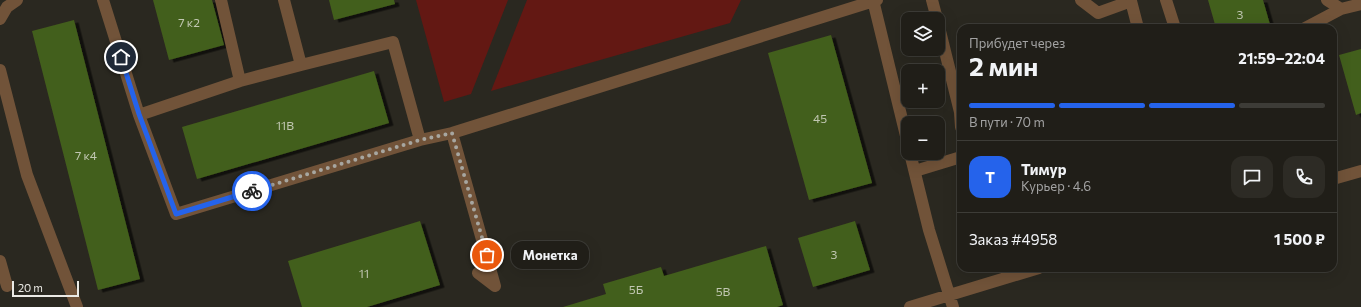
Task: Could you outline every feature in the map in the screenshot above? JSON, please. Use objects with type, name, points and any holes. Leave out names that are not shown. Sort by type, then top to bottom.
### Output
[{"type":"street","points":[[0,19],[7,7],[17,0]]},
{"type":"street","points":[[103,0],[139,114],[176,214],[420,140],[452,133],[874,0],[901,116]]},
{"type":"street","points":[[221,0],[240,80]]},
{"type":"street","points":[[284,0],[301,65]]},
{"type":"street","points":[[932,0],[935,12]]},
{"type":"street","points":[[1081,0],[1098,12],[1132,1],[1137,24]]},
{"type":"street","points":[[1166,0],[1174,24]]},
{"type":"street","points":[[1327,0],[1341,9]]},
{"type":"street","points":[[1312,24],[1341,9],[1361,4]]},
{"type":"street","points":[[139,114],[240,80],[393,42],[420,140]]},
{"type":"street","points":[[945,51],[957,100]]},
{"type":"street","points":[[0,70],[27,175],[77,307]]},
{"type":"street","points":[[452,133],[495,286],[478,273]]},
{"type":"street","points":[[915,171],[957,158]]},
{"type":"street","points":[[912,160],[950,301]]},
{"type":"street","points":[[1337,178],[1361,171]]},
{"type":"street","points":[[0,261],[7,286]]},
{"type":"street","points":[[910,307],[950,301],[1028,272]]},
{"type":"shaded area","points":[[416,0],[508,0],[471,94],[444,102]]},
{"type":"shaded area","points":[[527,0],[741,0],[730,23],[491,91]]},
{"type":"building","points":[[153,0],[212,0],[224,45],[169,60]]},
{"type":"building","points":[[329,0],[394,0],[395,4],[334,20]]},
{"type":"building","points":[[1208,0],[1263,0],[1270,24],[1215,24]]},
{"type":"building","points":[[74,20],[140,279],[98,290],[32,31]]},
{"type":"building","points":[[831,35],[872,183],[809,200],[768,53]]},
{"type":"building","points":[[1361,49],[1361,113],[1356,115],[1339,55]]},
{"type":"building","points":[[374,71],[389,123],[197,179],[182,127]]},
{"type":"building","points":[[420,221],[440,285],[367,307],[302,307],[288,261]]},
{"type":"building","points":[[855,221],[870,270],[813,287],[798,238]]},
{"type":"building","points":[[766,246],[783,305],[777,307],[563,307],[606,294],[603,284],[661,267],[664,276]]},
{"type":"way so far","points":[[252,191],[420,140],[452,133],[487,255]]},
{"type":"place","name":"Монетка","points":[[487,255]]},
{"type":"route","points":[[121,57],[139,114],[176,214],[252,191]]}]
